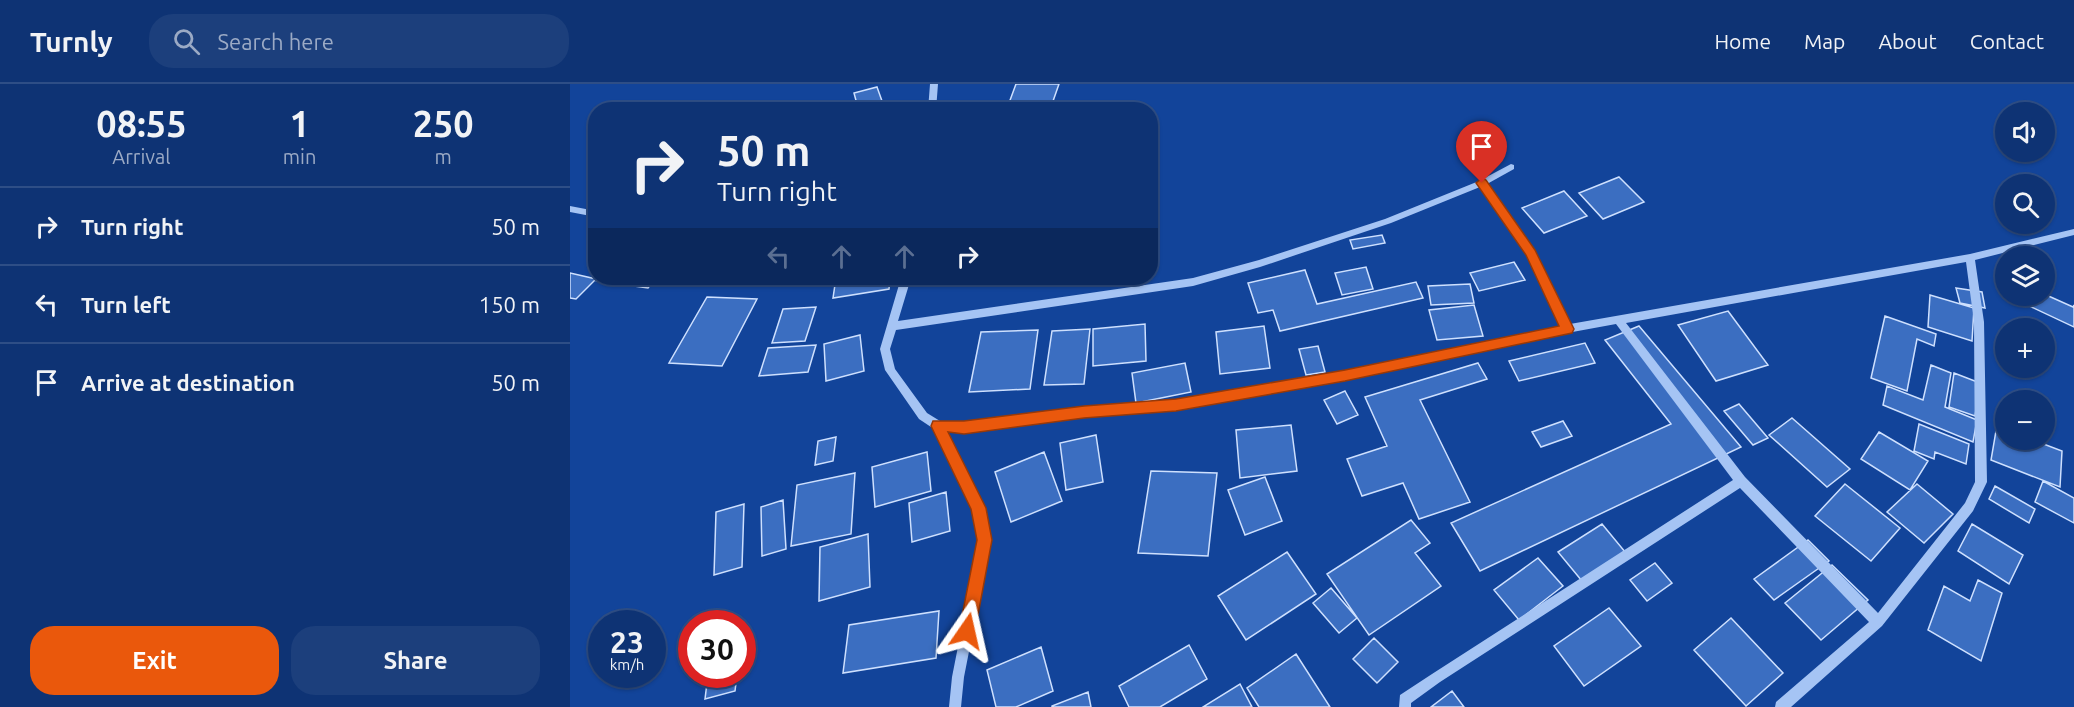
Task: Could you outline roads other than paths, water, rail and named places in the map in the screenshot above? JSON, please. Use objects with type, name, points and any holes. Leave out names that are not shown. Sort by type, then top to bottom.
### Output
[{"type":"street","points":[[933,102],[934,84]]},
{"type":"street","points":[[893,326],[1193,282],[1260,263],[1388,221],[1482,183],[1511,167]]},
{"type":"street","points":[[1482,183],[1531,253],[1567,329]]},
{"type":"street","points":[[570,209],[588,212]]},
{"type":"street","points":[[904,285],[885,350],[890,370],[923,416],[938,426],[964,428],[1084,412],[1176,405],[1345,376],[1567,329],[1970,258],[2074,232]]},
{"type":"street","points":[[1781,707],[1878,622],[1969,507],[1980,482],[1978,322],[1970,258]]},
{"type":"street","points":[[1618,320],[1741,481],[1878,622]]},
{"type":"street","points":[[938,426],[978,508],[985,540],[958,677],[955,707]]},
{"type":"street","points":[[1405,707],[1405,700],[1437,678],[1741,481]]}]
